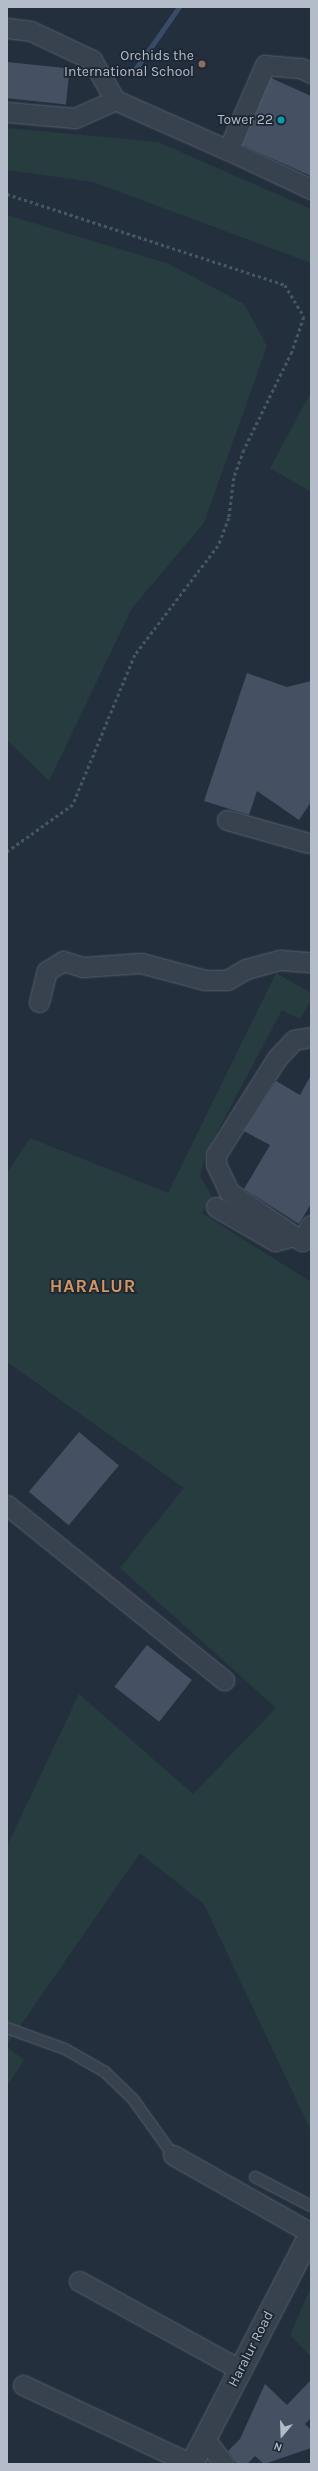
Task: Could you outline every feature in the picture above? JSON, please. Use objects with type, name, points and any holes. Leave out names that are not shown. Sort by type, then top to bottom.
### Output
[{"type":"street","points":[[7,28],[31,31],[92,60],[115,100],[311,189]]},
{"type":"street","points":[[228,150],[265,65],[300,68],[311,73]]},
{"type":"street","points":[[7,112],[75,118],[115,100]]},
{"type":"street","points":[[227,820],[310,843]]},
{"type":"street","points":[[39,1002],[47,971],[63,961],[83,967],[141,963],[205,980],[227,980],[246,969],[280,960],[311,962]]},
{"type":"street","points":[[304,1238],[229,1192],[218,1173],[216,1155],[277,1058],[294,1040],[311,1037]]},
{"type":"street","points":[[216,1207],[275,1241],[304,1238]]},
{"type":"street","points":[[7,1505],[224,1680]]},
{"type":"street","points":[[173,2155],[311,2233]]},
{"type":"street","name":"Haralur Road","points":[[192,2464],[311,2233]]},
{"type":"street","points":[[79,2281],[241,2370]]},
{"type":"street","points":[[22,2385],[192,2464]]},
{"type":"street","points":[[205,2439],[224,2464]]},
{"type":"lane","points":[[7,2028],[65,2049],[105,2072],[133,2099],[173,2155]]},
{"type":"lane","points":[[255,2177],[311,2206]]},
{"type":"path","points":[[7,194],[285,284],[304,317],[292,352],[244,450],[234,478],[229,518],[218,546],[135,654],[72,805],[7,852]]},
{"type":"green space","points":[[7,128],[158,142],[311,209],[311,263],[93,182],[7,170]]},
{"type":"green space","points":[[7,215],[169,264],[244,304],[267,346],[204,523],[132,608],[49,781],[7,740]]},
{"type":"green space","points":[[311,392],[311,492],[270,468]]},
{"type":"green space","points":[[276,973],[311,993],[311,1000],[300,1019],[282,1010],[206,1153],[200,1176],[212,1197],[202,1213],[311,1282],[311,2131],[204,1904],[140,1853],[7,2045],[7,1846],[79,1694],[193,1794],[276,1708],[120,1568],[184,1488],[7,1362],[7,1173],[30,1138],[168,1193]]},
{"type":"green space","points":[[7,2047],[24,2060],[7,2086]]},
{"type":"green space","points":[[311,2287],[311,2357],[290,2335]]},
{"type":"building","points":[[7,62],[70,69],[66,104],[7,98]]},
{"type":"building","name":"Tower 22","points":[[271,78],[311,96],[311,176],[242,145]]},
{"type":"building","points":[[247,673],[287,687],[311,681],[311,802],[299,820],[257,791],[249,815],[204,801]]},
{"type":"building","points":[[311,1075],[311,1204],[299,1224],[244,1189],[270,1145],[244,1131],[276,1081],[300,1095]]},
{"type":"building","points":[[79,1432],[119,1465],[69,1525],[29,1492]]},
{"type":"building","points":[[147,1645],[192,1680],[159,1722],[114,1687]]},
{"type":"building","points":[[311,2380],[311,2418],[305,2424],[311,2430],[311,2448],[264,2464],[255,2456],[247,2464],[237,2464],[228,2451],[240,2439],[265,2384],[287,2405]]},
{"type":"waterway","points":[[134,71],[179,7]]},
{"type":"place","name":"Orchids the International School","points":[[202,64]]},
{"type":"place","name":"Tower 22","points":[[281,120]]},
{"type":"district","name":"HARALUR","points":[[93,1286]]}]
